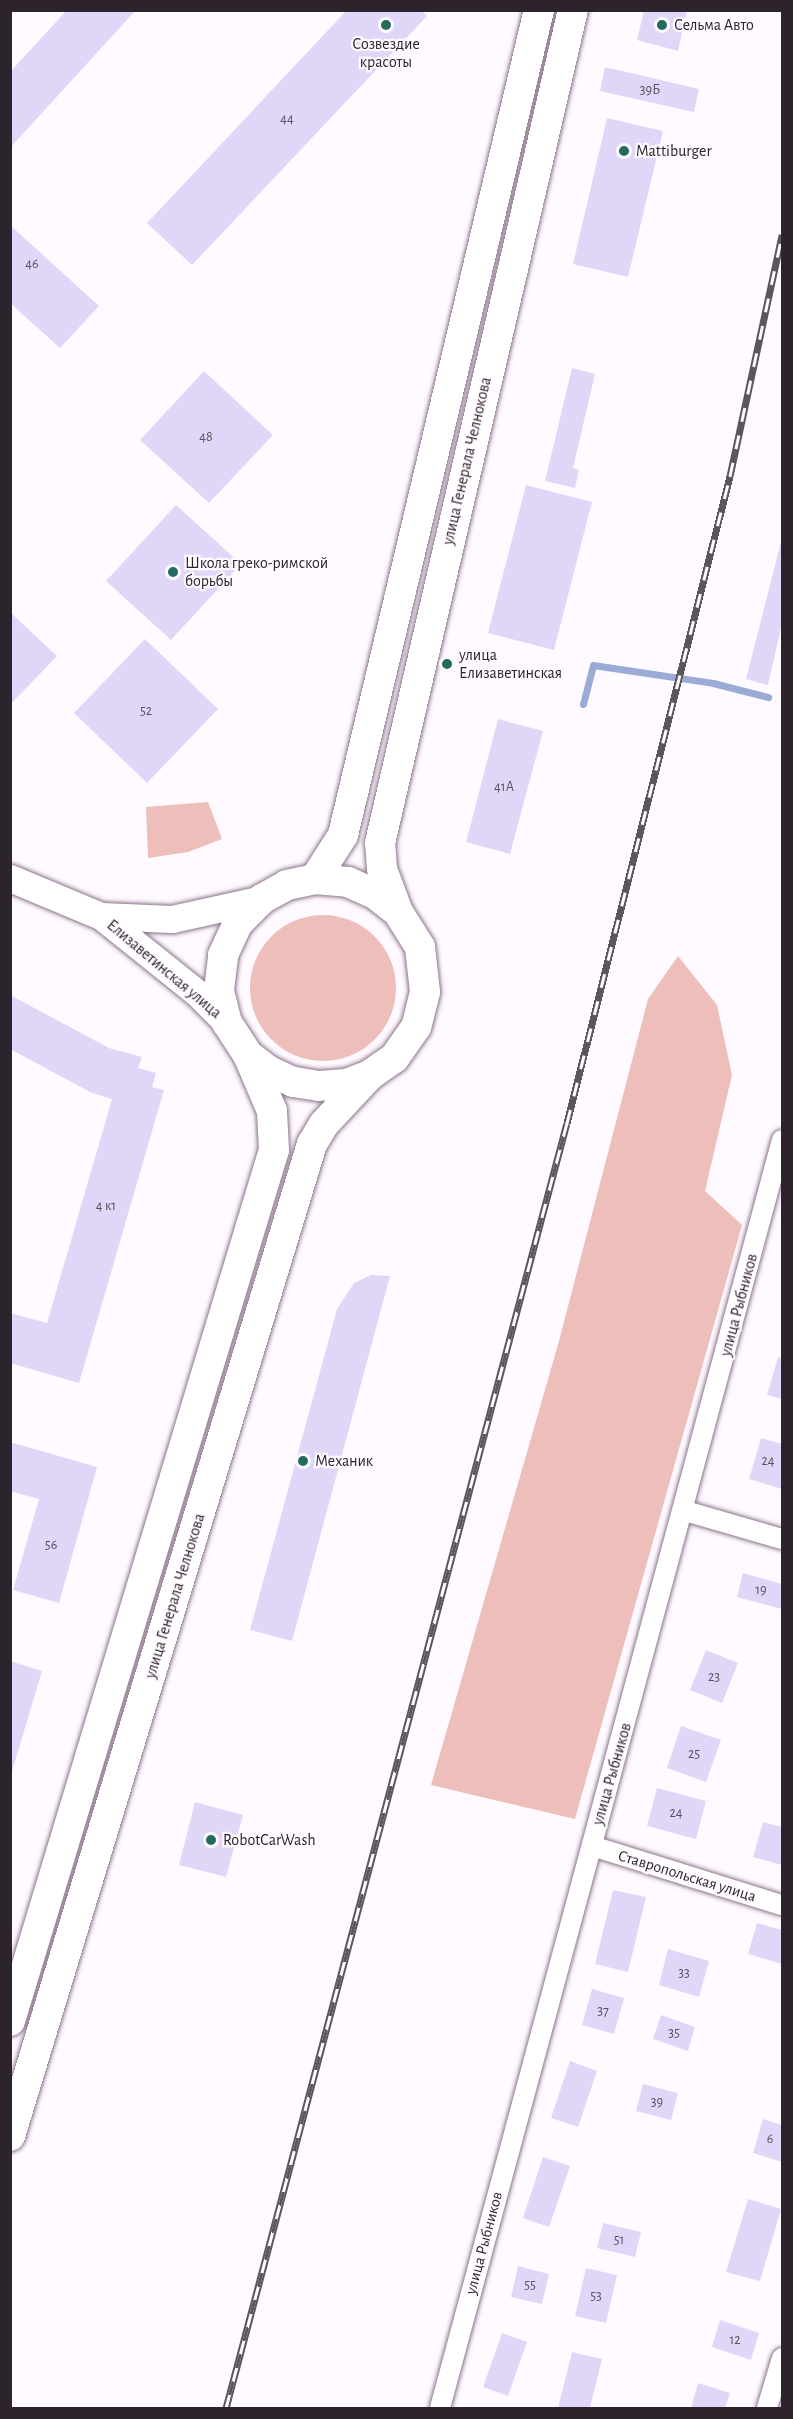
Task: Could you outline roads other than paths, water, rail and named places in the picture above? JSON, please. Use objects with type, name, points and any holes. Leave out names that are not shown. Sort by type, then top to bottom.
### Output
[{"type":"main road","name":"улица Генерала Челнокова","points":[[315,879],[342,835],[539,10]]},
{"type":"main road","name":"улица Генерала Челнокова","points":[[10,2136],[312,1144],[324,1124],[370,1075],[406,1043],[416,1028],[425,992],[420,947],[398,912],[382,869],[380,843],[573,10]]},
{"type":"main road","name":"Елизаветинская улица","points":[[10,878],[101,916],[197,993],[227,1023]]},
{"type":"main road","name":"улица Генерала Челнокова","points":[[10,2021],[274,1150],[272,1111],[248,1055],[227,1023],[219,990],[223,955],[238,923],[262,899],[287,885],[315,879],[348,882],[375,894],[398,912]]},
{"type":"main road","name":"Елизаветинская улица","points":[[101,916],[172,919],[262,899]]},
{"type":"main road","name":"улица Генерала Челнокова","points":[[248,1055],[269,1071],[293,1082],[337,1084],[370,1075]]},
{"type":"street","name":"улица Рыбников","points":[[440,2409],[779,1164],[783,1140]]},
{"type":"street","points":[[685,1511],[783,1539]]},
{"type":"street","name":"Ставропольская улица","points":[[592,1846],[783,1905]]},
{"type":"street","points":[[767,2409],[783,2358]]},
{"type":"waterway","points":[[583,704],[593,665],[713,683],[768,697]]},
{"type":"railway","points":[[226,2408],[567,1123],[730,476],[782,235]]},
{"type":"place","name":"Созвездие красоты","points":[[386,25]]},
{"type":"place","name":"Сельма Авто","points":[[662,25]]},
{"type":"place","name":"Mattiburger","points":[[624,151]]},
{"type":"place","name":"Школа греко-римской борьбы","points":[[173,572]]},
{"type":"place","name":"улица Елизаветинская","points":[[447,664]]},
{"type":"place","name":"Механик","points":[[303,1461]]},
{"type":"place","name":"RobotCarWash","points":[[211,1840]]}]
